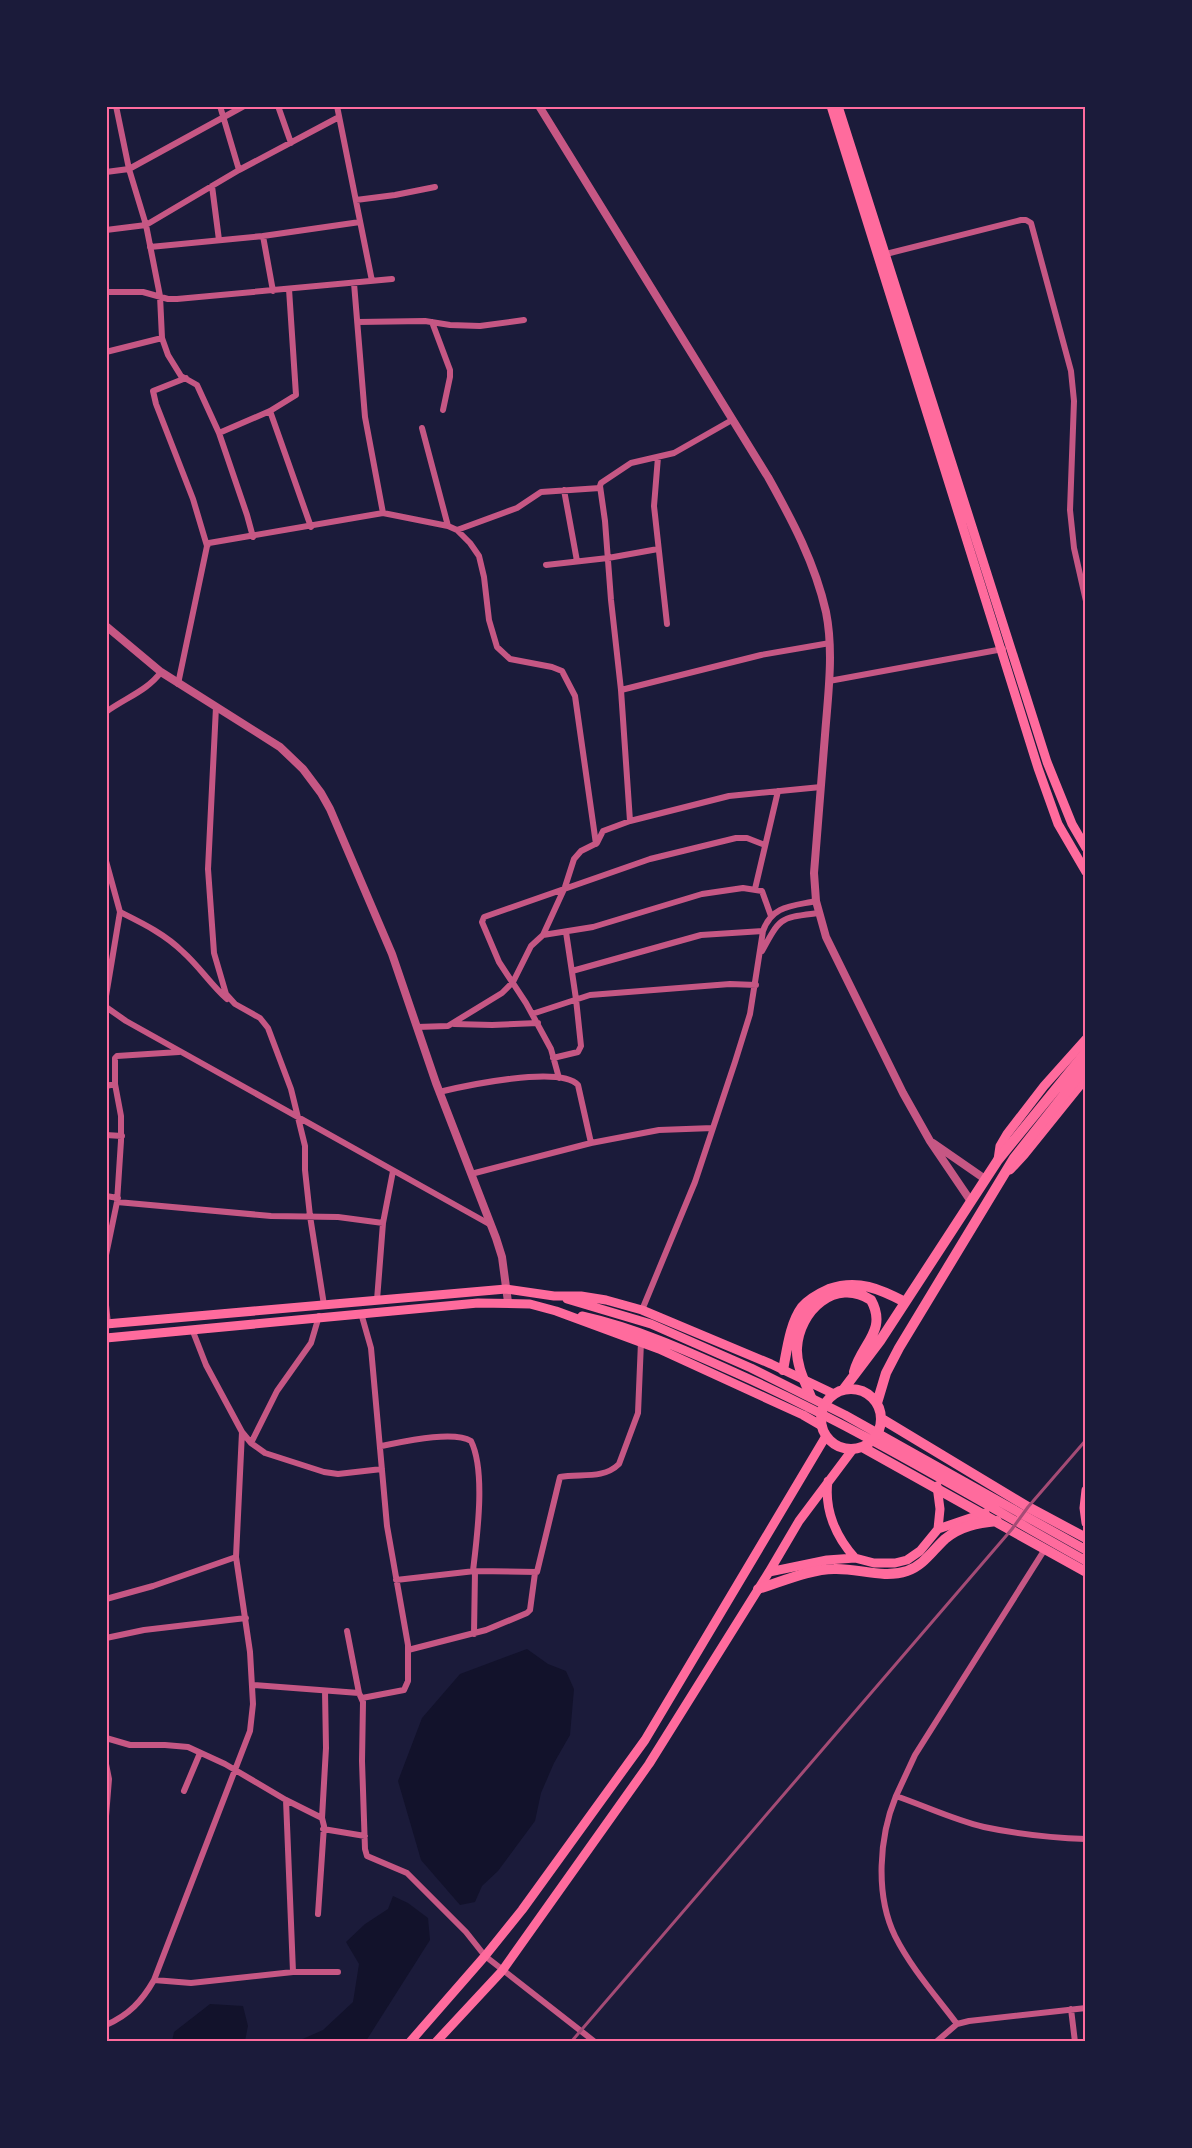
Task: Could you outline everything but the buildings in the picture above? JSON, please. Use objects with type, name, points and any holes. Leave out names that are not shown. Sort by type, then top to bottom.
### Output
[{"type":"highway","points":[[877,1403],[886,1373],[899,1348],[1014,1158],[1086,1052]]},
{"type":"highway","points":[[1086,1067],[1064,1085],[1001,1156],[970,1200],[869,1358],[853,1378],[826,1403],[822,1414],[824,1431],[838,1446],[858,1448],[996,1515],[1045,1549],[1086,1572]]},
{"type":"highway","points":[[783,1370],[799,1313],[823,1291],[838,1286],[863,1284],[884,1291],[905,1302]]},
{"type":"highway","points":[[810,1397],[800,1367],[797,1349],[799,1336],[813,1309],[836,1294],[853,1292],[871,1300],[877,1316],[876,1329],[860,1355],[853,1378]]},
{"type":"highway","points":[[838,1392],[852,1389],[862,1391],[877,1403],[882,1419],[879,1431],[873,1441],[858,1448]]},
{"type":"highway","points":[[882,1419],[1028,1508],[1085,1537]]},
{"type":"highway","points":[[758,1589],[831,1569],[897,1574],[919,1565],[958,1530],[996,1515]]},
{"type":"main road","points":[[831,106],[1006,648],[1058,793],[1071,824],[1086,848]]},
{"type":"main road","points":[[838,106],[1006,648],[1052,807],[1069,845],[1086,872]]},
{"type":"main road","points":[[1001,1156],[1000,1146],[1007,1134],[1044,1086],[1086,1039]]},
{"type":"main road","points":[[1006,1174],[1086,1078]]},
{"type":"main road","points":[[107,1324],[506,1289],[554,1296],[651,1324],[751,1368],[846,1415],[1086,1550]]},
{"type":"main road","points":[[554,1296],[581,1296],[642,1310],[838,1392]]},
{"type":"main road","points":[[106,1338],[319,1316],[508,1302],[530,1304],[618,1324],[670,1343],[808,1406],[935,1475],[996,1515],[1086,1561]]},
{"type":"main road","points":[[410,2042],[485,1956],[529,1900],[645,1740],[824,1431],[803,1415],[642,1342],[556,1311]]},
{"type":"main road","points":[[436,2042],[502,1971],[648,1764],[799,1521],[828,1481],[858,1448]]},
{"type":"main road","points":[[935,1475],[939,1497],[938,1529]]},
{"type":"main road","points":[[828,1481],[828,1499],[835,1531],[843,1545],[855,1558]]},
{"type":"main road","points":[[1086,1491],[1084,1508],[1086,1523]]},
{"type":"main road","points":[[769,1572],[827,1560],[855,1558],[883,1564],[907,1560],[920,1551],[938,1529],[960,1520],[996,1515]]},
{"type":"street","points":[[116,106],[129,169],[146,225],[160,296],[162,338],[168,355],[182,376],[197,385],[219,433],[248,515],[253,537]]},
{"type":"street","points":[[220,106],[239,170]]},
{"type":"street","points":[[106,172],[129,169],[244,106]]},
{"type":"street","points":[[278,106],[291,143]]},
{"type":"street","points":[[337,106],[372,281]]},
{"type":"street","points":[[539,106],[791,518],[808,555],[824,603],[830,643],[830,681],[814,873],[816,902],[826,937],[894,1077],[930,1141],[970,1200]]},
{"type":"street","points":[[106,230],[146,225],[239,170],[339,117]]},
{"type":"street","points":[[212,186],[219,240]]},
{"type":"street","points":[[356,200],[435,187]]},
{"type":"street","points":[[885,254],[1021,220],[1032,223],[1071,371],[1074,401],[1070,510],[1074,548],[1086,601]]},
{"type":"street","points":[[150,247],[263,236],[360,222]]},
{"type":"street","points":[[263,236],[273,291]]},
{"type":"street","points":[[106,292],[143,292],[177,299],[392,279]]},
{"type":"street","points":[[354,283],[365,417],[383,513]]},
{"type":"street","points":[[219,433],[270,411],[296,395],[289,289]]},
{"type":"street","points":[[358,322],[432,322],[480,326],[524,320]]},
{"type":"street","points":[[432,322],[450,370],[443,410]]},
{"type":"street","points":[[106,352],[162,338]]},
{"type":"street","points":[[178,684],[207,546],[193,499],[153,392],[187,378]]},
{"type":"street","points":[[270,411],[311,527]]},
{"type":"street","points":[[630,821],[621,690],[601,483],[631,463],[674,453],[732,420]]},
{"type":"street","points":[[422,428],[448,526]]},
{"type":"street","points":[[658,457],[654,506],[667,624]]},
{"type":"street","points":[[457,530],[517,508],[541,492],[600,488]]},
{"type":"street","points":[[564,490],[577,561]]},
{"type":"street","points":[[207,546],[209,543],[383,513],[448,526],[457,530],[470,543],[478,556],[484,578],[489,620],[497,647],[510,659],[562,671],[575,696],[596,844]]},
{"type":"street","points":[[546,565],[608,558],[658,549]]},
{"type":"street","points":[[106,626],[178,684],[280,747],[303,769],[321,793],[392,954],[439,1092],[502,1257],[508,1302]]},
{"type":"street","points":[[621,690],[761,655],[830,643]]},
{"type":"street","points":[[830,681],[1006,648]]},
{"type":"street","points":[[106,712],[153,682],[161,672]]},
{"type":"street","points":[[216,707],[208,869],[210,915],[214,953],[222,985],[226,994],[236,1004]]},
{"type":"street","points":[[417,1028],[441,1028],[453,1023],[502,993],[513,982],[531,946],[543,936],[566,887],[577,854],[596,844],[603,831],[630,821],[729,796],[821,787]]},
{"type":"street","points":[[755,889],[778,790]]},
{"type":"street","points":[[559,1078],[538,1023],[499,962],[482,922],[484,917],[650,859],[723,840],[747,838],[765,845]]},
{"type":"street","points":[[106,861],[120,912],[106,996]]},
{"type":"street","points":[[543,936],[594,927],[702,894],[743,888],[762,891],[771,916]]},
{"type":"street","points":[[642,1310],[695,1182],[744,1034],[756,985],[763,931],[771,916],[778,910],[816,902]]},
{"type":"street","points":[[120,912],[152,928],[183,952],[213,986],[236,1004],[260,1018],[268,1028],[299,1116],[310,1216],[324,1305]]},
{"type":"street","points":[[761,954],[773,930],[785,919],[819,913]]},
{"type":"street","points":[[572,971],[701,935],[763,931]]},
{"type":"street","points":[[553,1058],[580,1050],[576,999],[566,932]]},
{"type":"street","points":[[532,1014],[576,999],[618,992],[730,984],[756,985]]},
{"type":"street","points":[[106,1006],[126,1021],[491,1225]]},
{"type":"street","points":[[453,1023],[492,1025],[538,1023]]},
{"type":"street","points":[[106,1255],[109,1229],[118,1200],[122,1136],[115,1058],[117,1056],[181,1052]]},
{"type":"street","points":[[439,1092],[505,1078],[559,1078],[573,1081],[578,1085],[591,1143]]},
{"type":"street","points":[[106,1086],[116,1084]]},
{"type":"street","points":[[471,1174],[591,1143],[659,1130],[713,1128]]},
{"type":"street","points":[[106,1135],[122,1136]]},
{"type":"street","points":[[930,1141],[985,1179]]},
{"type":"street","points":[[377,1300],[383,1222],[393,1171]]},
{"type":"street","points":[[106,1196],[118,1200],[271,1216],[310,1216],[383,1222]]},
{"type":"street","points":[[106,1305],[107,1324]]},
{"type":"street","points":[[253,1685],[360,1695],[404,1690],[408,1681],[408,1650],[387,1526],[371,1348],[361,1313]]},
{"type":"street","points":[[251,1443],[277,1391],[311,1343],[319,1316]]},
{"type":"street","points":[[192,1329],[206,1365],[242,1432],[251,1443],[265,1453],[324,1472],[338,1474],[382,1469]]},
{"type":"street","points":[[408,1650],[474,1634],[529,1612],[535,1573],[538,1570],[560,1477],[595,1475],[615,1468],[619,1464],[638,1413],[642,1342]]},
{"type":"street","points":[[106,2025],[139,2004],[154,1980],[250,1731],[253,1685],[246,1618],[236,1557],[242,1432]]},
{"type":"street","points":[[381,1446],[429,1437],[463,1437],[471,1441],[477,1465],[479,1496],[474,1571],[474,1634]]},
{"type":"street","points":[[957,2024],[904,1952],[894,1934],[887,1912],[883,1887],[888,1815],[915,1755],[1045,1549]]},
{"type":"street","points":[[106,1599],[153,1586],[236,1557]]},
{"type":"street","points":[[396,1580],[474,1571],[535,1573]]},
{"type":"street","points":[[106,1638],[144,1630],[246,1618]]},
{"type":"street","points":[[347,1631],[360,1695],[367,1856],[407,1873],[466,1932],[485,1956],[595,2042]]},
{"type":"street","points":[[318,1914],[326,1766],[325,1691]]},
{"type":"street","points":[[106,1738],[130,1745],[179,1746],[200,1753],[225,1764],[322,1818]]},
{"type":"street","points":[[184,1791],[200,1753]]},
{"type":"street","points":[[106,1816],[107,1767]]},
{"type":"street","points":[[897,1796],[983,1826],[1034,1835],[1086,1839]]},
{"type":"street","points":[[286,1800],[293,1972]]},
{"type":"street","points":[[323,1829],[365,1836]]},
{"type":"street","points":[[106,1836],[106,1845]]},
{"type":"street","points":[[154,1980],[191,1983],[293,1972],[338,1972]]},
{"type":"street","points":[[936,2042],[957,2024],[969,2021],[1086,2008]]},
{"type":"street","points":[[1071,2009],[1075,2042]]},
{"type":"shaded area","points":[[527,1649],[548,1664],[566,1671],[574,1689],[570,1735],[541,1793],[535,1821],[498,1871],[482,1886],[475,1902],[460,1905],[421,1860],[398,1781],[422,1718],[460,1674]]},
{"type":"shaded area","points":[[393,1896],[408,1903],[428,1918],[430,1940],[366,2041],[298,2041],[323,2030],[353,2002],[359,1964],[346,1942],[365,1924],[388,1909]]},
{"type":"shaded area","points":[[210,2004],[243,2006],[248,2026],[245,2041],[172,2041],[174,2032]]},
{"type":"railway","points":[[571,2042],[1086,1440]]}]
